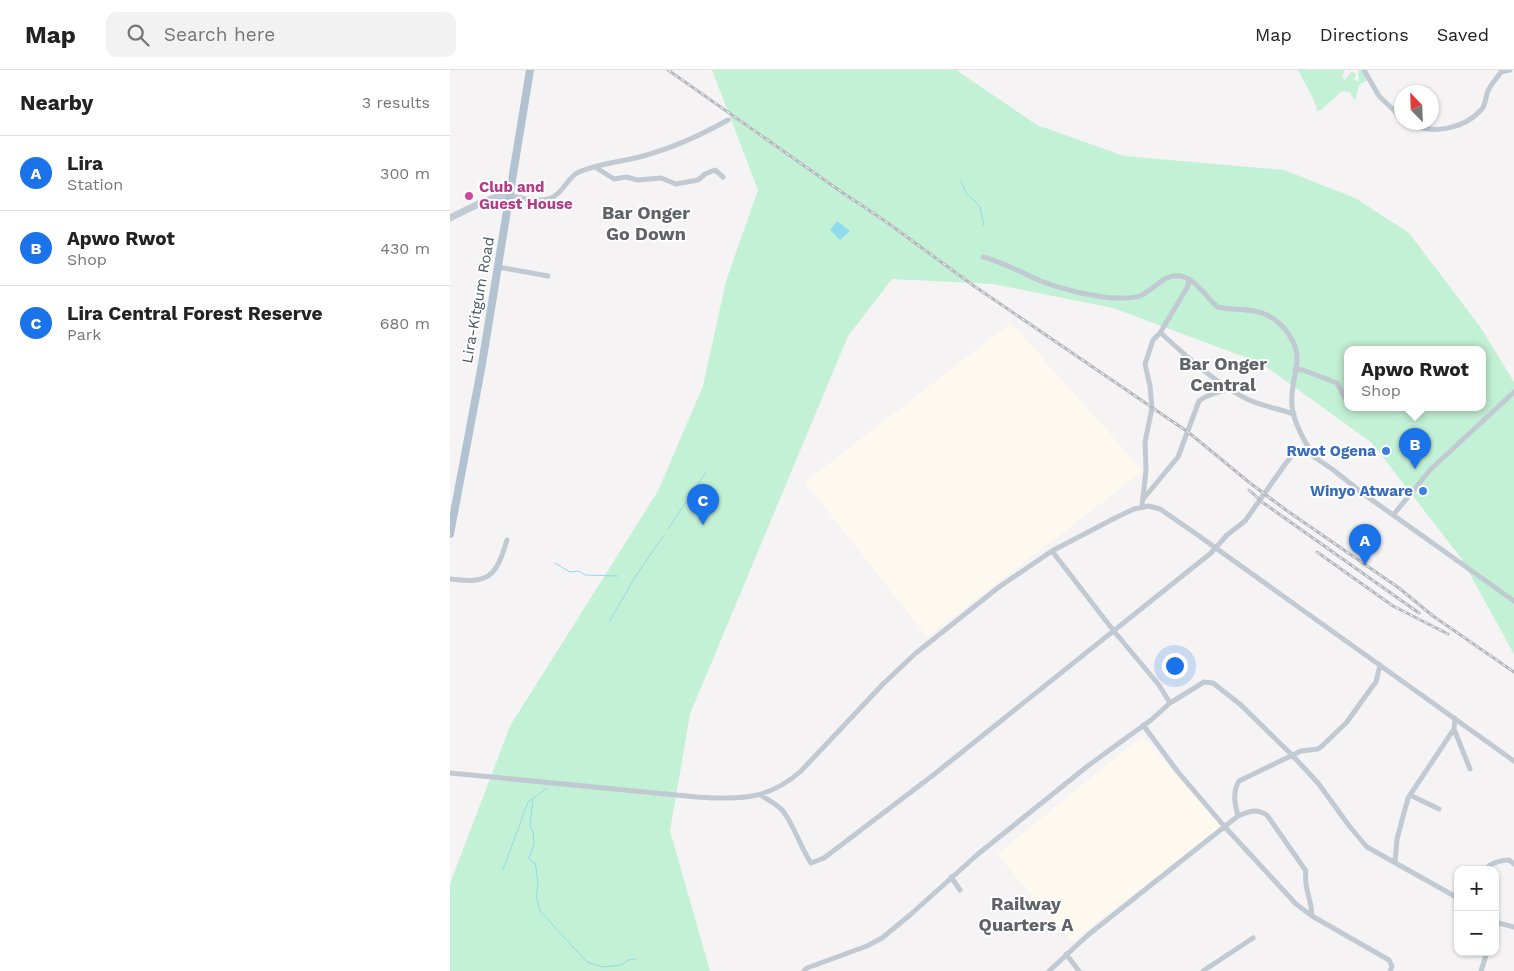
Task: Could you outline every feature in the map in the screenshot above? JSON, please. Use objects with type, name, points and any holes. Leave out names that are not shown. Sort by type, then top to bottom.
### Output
[{"type":"main road","name":"Lira-Kitgum Road","points":[[450,534],[453,505],[498,267],[530,70]]},
{"type":"street","points":[[1364,70],[1378,96],[1394,111]]},
{"type":"street","points":[[1439,129],[1451,128],[1462,124],[1480,111],[1485,104],[1489,89],[1501,72],[1510,70]]},
{"type":"street","points":[[450,218],[496,198],[509,195],[526,199],[550,198],[557,194],[574,175],[595,167],[642,157],[672,147],[728,120]]},
{"type":"street","points":[[595,167],[614,178],[626,177],[644,180],[661,178],[676,184],[698,180],[705,174],[715,170],[723,177]]},
{"type":"street","points":[[983,257],[1068,290],[1119,299],[1140,296],[1172,275],[1181,276],[1196,284],[1218,307],[1266,314],[1279,323],[1288,334],[1296,349],[1297,359],[1292,390],[1292,408],[1309,448],[1315,457]]},
{"type":"street","points":[[498,267],[548,276]]},
{"type":"street","points":[[1142,506],[1144,498],[1145,442],[1152,408],[1145,364],[1153,340],[1160,333],[1188,286],[1188,279]]},
{"type":"street","points":[[1188,286],[1196,284]]},
{"type":"street","points":[[1160,333],[1230,388],[1250,400],[1294,414]]},
{"type":"street","points":[[1296,369],[1337,383],[1344,396]]},
{"type":"street","points":[[1144,498],[1178,457],[1199,402],[1205,397],[1230,388]]},
{"type":"street","points":[[1394,514],[1431,469],[1514,392]]},
{"type":"street","points":[[761,795],[784,812],[811,863],[820,861],[918,786],[1179,579],[1215,548],[1226,535],[1245,521],[1295,452],[1299,450],[1315,457],[1514,601]]},
{"type":"street","points":[[450,773],[697,797],[729,798],[761,795],[779,788],[801,771],[916,652],[999,587],[1052,551],[1142,506],[1160,508],[1514,761]]},
{"type":"street","points":[[450,579],[476,581],[488,577],[495,570],[507,540]]},
{"type":"street","points":[[1052,551],[1170,702]]},
{"type":"street","points":[[1238,816],[1234,795],[1239,781],[1301,751],[1318,749],[1322,746],[1347,722],[1376,682],[1380,665]]},
{"type":"street","points":[[804,971],[876,942],[1089,765],[1143,726],[1170,702],[1204,682],[1213,683],[1241,705],[1293,756],[1318,783],[1361,842],[1454,896]]},
{"type":"street","points":[[1395,862],[1396,839],[1410,795],[1454,729],[1456,718]]},
{"type":"street","points":[[1143,726],[1178,772],[1225,828],[1296,904],[1312,916],[1389,960],[1392,966],[1390,971]]},
{"type":"street","points":[[1454,729],[1470,769]]},
{"type":"street","points":[[1410,795],[1439,809]]},
{"type":"street","points":[[1049,971],[1066,954],[1188,855],[1238,816],[1253,810],[1258,810],[1267,816],[1306,871],[1304,883],[1310,900],[1312,916]]},
{"type":"street","points":[[1489,866],[1508,859],[1514,864]]},
{"type":"street","points":[[951,878],[960,890]]},
{"type":"street","points":[[1499,923],[1514,927]]},
{"type":"street","points":[[1203,971],[1253,938]]},
{"type":"street","points":[[1066,954],[1080,971]]},
{"type":"street","points":[[1481,971],[1486,956]]},
{"type":"shaded area","points":[[1011,323],[1143,471],[927,637],[805,482]]},
{"type":"shaded area","points":[[1143,736],[1221,827],[1071,942],[997,854]]},
{"type":"green space","points":[[712,70],[956,70],[1037,125],[1124,156],[1284,170],[1355,198],[1409,233],[1481,328],[1514,382],[1514,654],[1461,558],[1372,443],[1261,363],[1113,308],[993,284],[892,279],[848,336],[690,714],[670,831],[710,971],[450,971],[450,884],[510,726],[658,491],[703,386],[726,281],[758,190]]},
{"type":"green space","points":[[1298,70],[1345,70],[1342,76],[1345,80],[1351,72],[1356,75],[1353,80],[1359,81],[1358,71],[1362,70],[1367,80],[1359,85],[1355,101],[1350,92],[1342,91],[1317,112],[1312,96]]},
{"type":"water","points":[[837,221],[850,231],[840,240],[830,230]]},
{"type":"waterway","points":[[961,181],[966,193],[980,207],[984,226]]},
{"type":"waterway","points":[[668,529],[706,472]]},
{"type":"waterway","points":[[609,622],[637,574],[664,535]]},
{"type":"waterway","points":[[555,563],[570,572],[579,571],[585,575],[618,576]]},
{"type":"waterway","points":[[503,870],[528,802],[547,788]]},
{"type":"waterway","points":[[533,798],[530,826],[533,832],[534,844],[529,858],[535,863],[536,867],[538,886],[536,895],[540,911],[587,962],[603,967],[622,965],[628,960],[636,959]]},
{"type":"railway","points":[[668,70],[885,221],[974,286],[1188,432],[1286,510],[1399,588],[1433,616],[1514,672]]},
{"type":"railway","points":[[1249,490],[1262,502],[1419,613]]},
{"type":"railway","points":[[1317,552],[1393,606],[1448,634]]},
{"type":"place","name":"Club and Guest House","points":[[469,196]]},
{"type":"place","name":"Rwot Ogena","points":[[1386,451]]},
{"type":"place","name":"Apwo Rwot","points":[[1415,469]]},
{"type":"place","name":"Winyo Atware","points":[[1423,491]]},
{"type":"place","name":"Lira Central Forest Reserve","points":[[703,525]]},
{"type":"place","name":"Lira","points":[[1365,565]]},
{"type":"district","name":"Bar Onger Go Down","points":[[646,222]]},
{"type":"district","name":"Bar Onger Central","points":[[1223,373]]},
{"type":"district","name":"Railway Quarters A","points":[[1026,913]]}]
